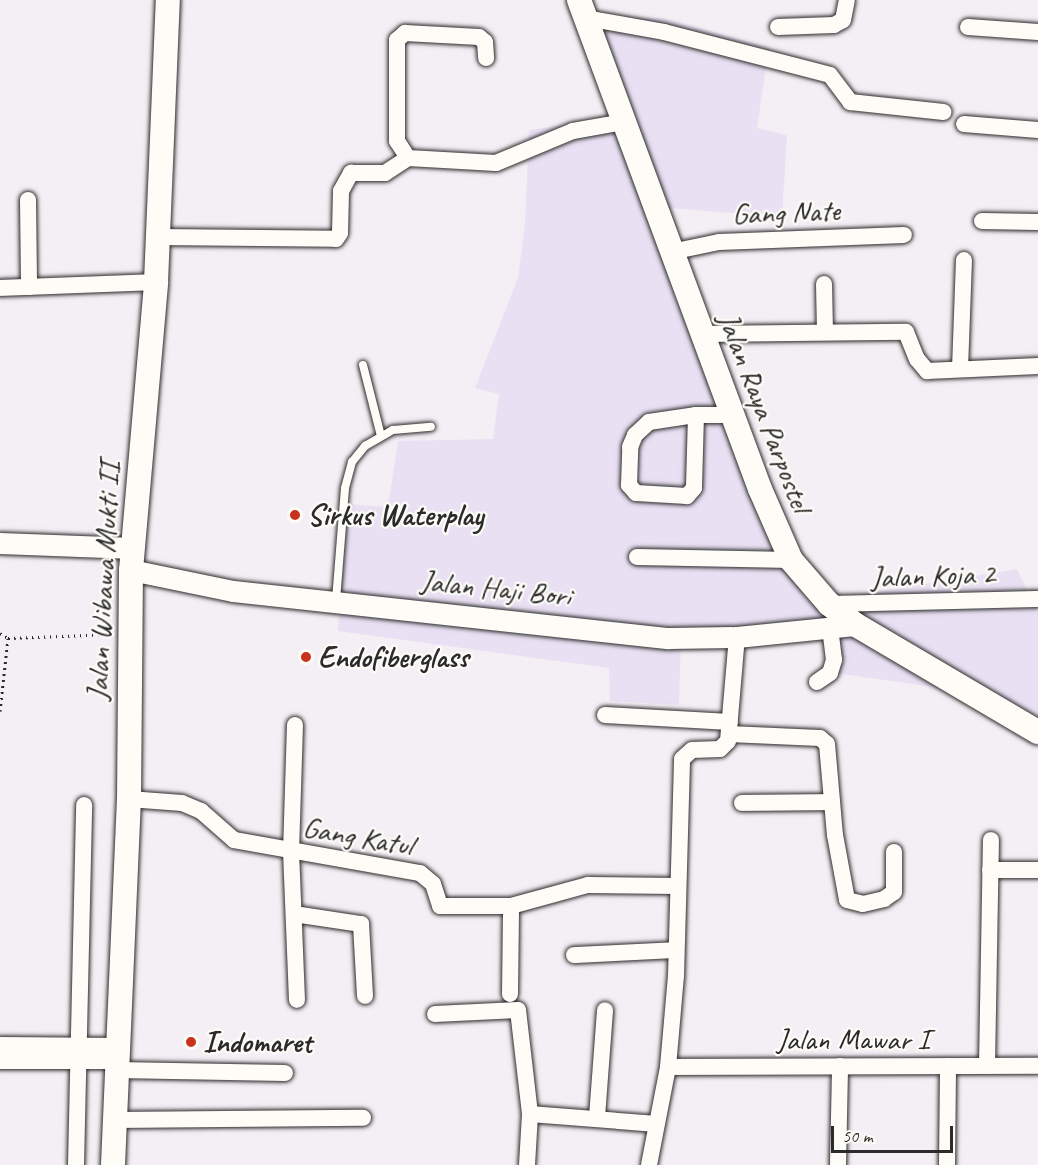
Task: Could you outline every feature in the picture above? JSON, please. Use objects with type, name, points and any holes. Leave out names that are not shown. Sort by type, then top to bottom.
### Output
[{"type":"main road","name":"Jalan Wibawa Mukti II","points":[[113,1165],[129,799],[129,634],[132,559],[156,282],[168,0]]},
{"type":"main road","name":"Jalan Raya Parpostel","points":[[583,9],[732,415],[791,560],[830,616],[856,625],[1038,732]]},
{"type":"street","points":[[778,27],[834,25],[843,20],[847,0]]},
{"type":"street","points":[[583,9],[830,75],[849,102],[943,112]]},
{"type":"street","points":[[968,27],[1038,32]]},
{"type":"street","points":[[408,158],[397,141],[397,40],[405,33],[479,37],[485,42],[486,58]]},
{"type":"street","points":[[158,237],[336,239],[340,233],[341,191],[345,179],[360,170],[385,173],[408,158],[496,163],[573,131],[624,123]]},
{"type":"street","points":[[964,124],[1038,130]]},
{"type":"street","points":[[28,200],[29,287]]},
{"type":"street","points":[[982,221],[1038,222]]},
{"type":"street","name":"Gang Nate","points":[[671,252],[719,242],[904,235]]},
{"type":"street","points":[[960,369],[964,260]]},
{"type":"street","points":[[0,288],[156,282]]},
{"type":"street","points":[[824,284],[825,331]]},
{"type":"street","points":[[702,334],[906,332],[917,359],[927,371],[1038,366]]},
{"type":"street","points":[[696,415],[694,488],[687,496],[636,493],[629,485],[630,447],[635,435],[649,422],[696,415],[732,415]]},
{"type":"street","name":"Jalan Haji Bori","points":[[0,543],[132,559],[233,591],[668,638],[736,637],[830,616]]},
{"type":"street","points":[[637,557],[791,560]]},
{"type":"street","name":"Jalan Koja 2","points":[[830,616],[1038,599]]},
{"type":"street","points":[[817,682],[830,673],[834,660],[830,616]]},
{"type":"street","points":[[649,1165],[668,1067],[676,950],[682,759],[692,750],[725,747],[729,728],[736,637]]},
{"type":"street","points":[[605,715],[824,741],[842,890],[847,900],[862,903],[884,899],[894,892],[894,852]]},
{"type":"street","points":[[295,725],[291,851],[297,1000]]},
{"type":"street","name":"Gang Katul","points":[[129,799],[182,803],[201,811],[234,840],[420,873],[434,884],[440,906],[511,906],[588,885],[677,886]]},
{"type":"street","points":[[742,803],[832,802]]},
{"type":"street","points":[[76,1165],[76,1053],[84,804]]},
{"type":"street","points":[[987,1066],[991,840]]},
{"type":"street","points":[[990,870],[1038,870]]},
{"type":"street","points":[[510,994],[511,906]]},
{"type":"street","points":[[294,914],[361,924],[365,996]]},
{"type":"street","points":[[574,955],[676,950]]},
{"type":"street","points":[[435,1014],[518,1010],[530,1114],[527,1165]]},
{"type":"street","points":[[597,1117],[605,1010]]},
{"type":"street","points":[[0,1046],[116,1059],[285,1072]]},
{"type":"street","points":[[0,1061],[76,1053]]},
{"type":"street","points":[[838,1165],[840,1066]]},
{"type":"street","points":[[947,1165],[948,1066]]},
{"type":"street","name":"Jalan Mawar I","points":[[668,1067],[1038,1066]]},
{"type":"street","points":[[530,1114],[597,1117],[657,1124]]},
{"type":"street","points":[[114,1119],[363,1118]]},
{"type":"lane","points":[[363,366],[381,436]]},
{"type":"lane","points":[[336,601],[347,472],[357,454],[381,436],[410,427],[431,427]]},
{"type":"path","points":[[0,633],[8,638],[129,634]]},
{"type":"path","points":[[0,711],[8,638]]},
{"type":"shaded area","points":[[590,17],[663,18],[769,47],[757,128],[787,135],[782,217],[657,207],[780,548],[821,601],[1017,569],[1038,613],[1038,736],[955,690],[835,673],[826,627],[681,639],[679,705],[610,701],[609,668],[338,631],[347,504],[388,507],[398,441],[493,439],[499,394],[475,388],[518,278],[525,224],[529,130],[629,116]]},
{"type":"place","name":"Sirkus Waterplay","points":[[295,515]]},
{"type":"place","name":"Endofiberglass","points":[[306,657]]},
{"type":"place","name":"Indomaret","points":[[191,1042]]}]
